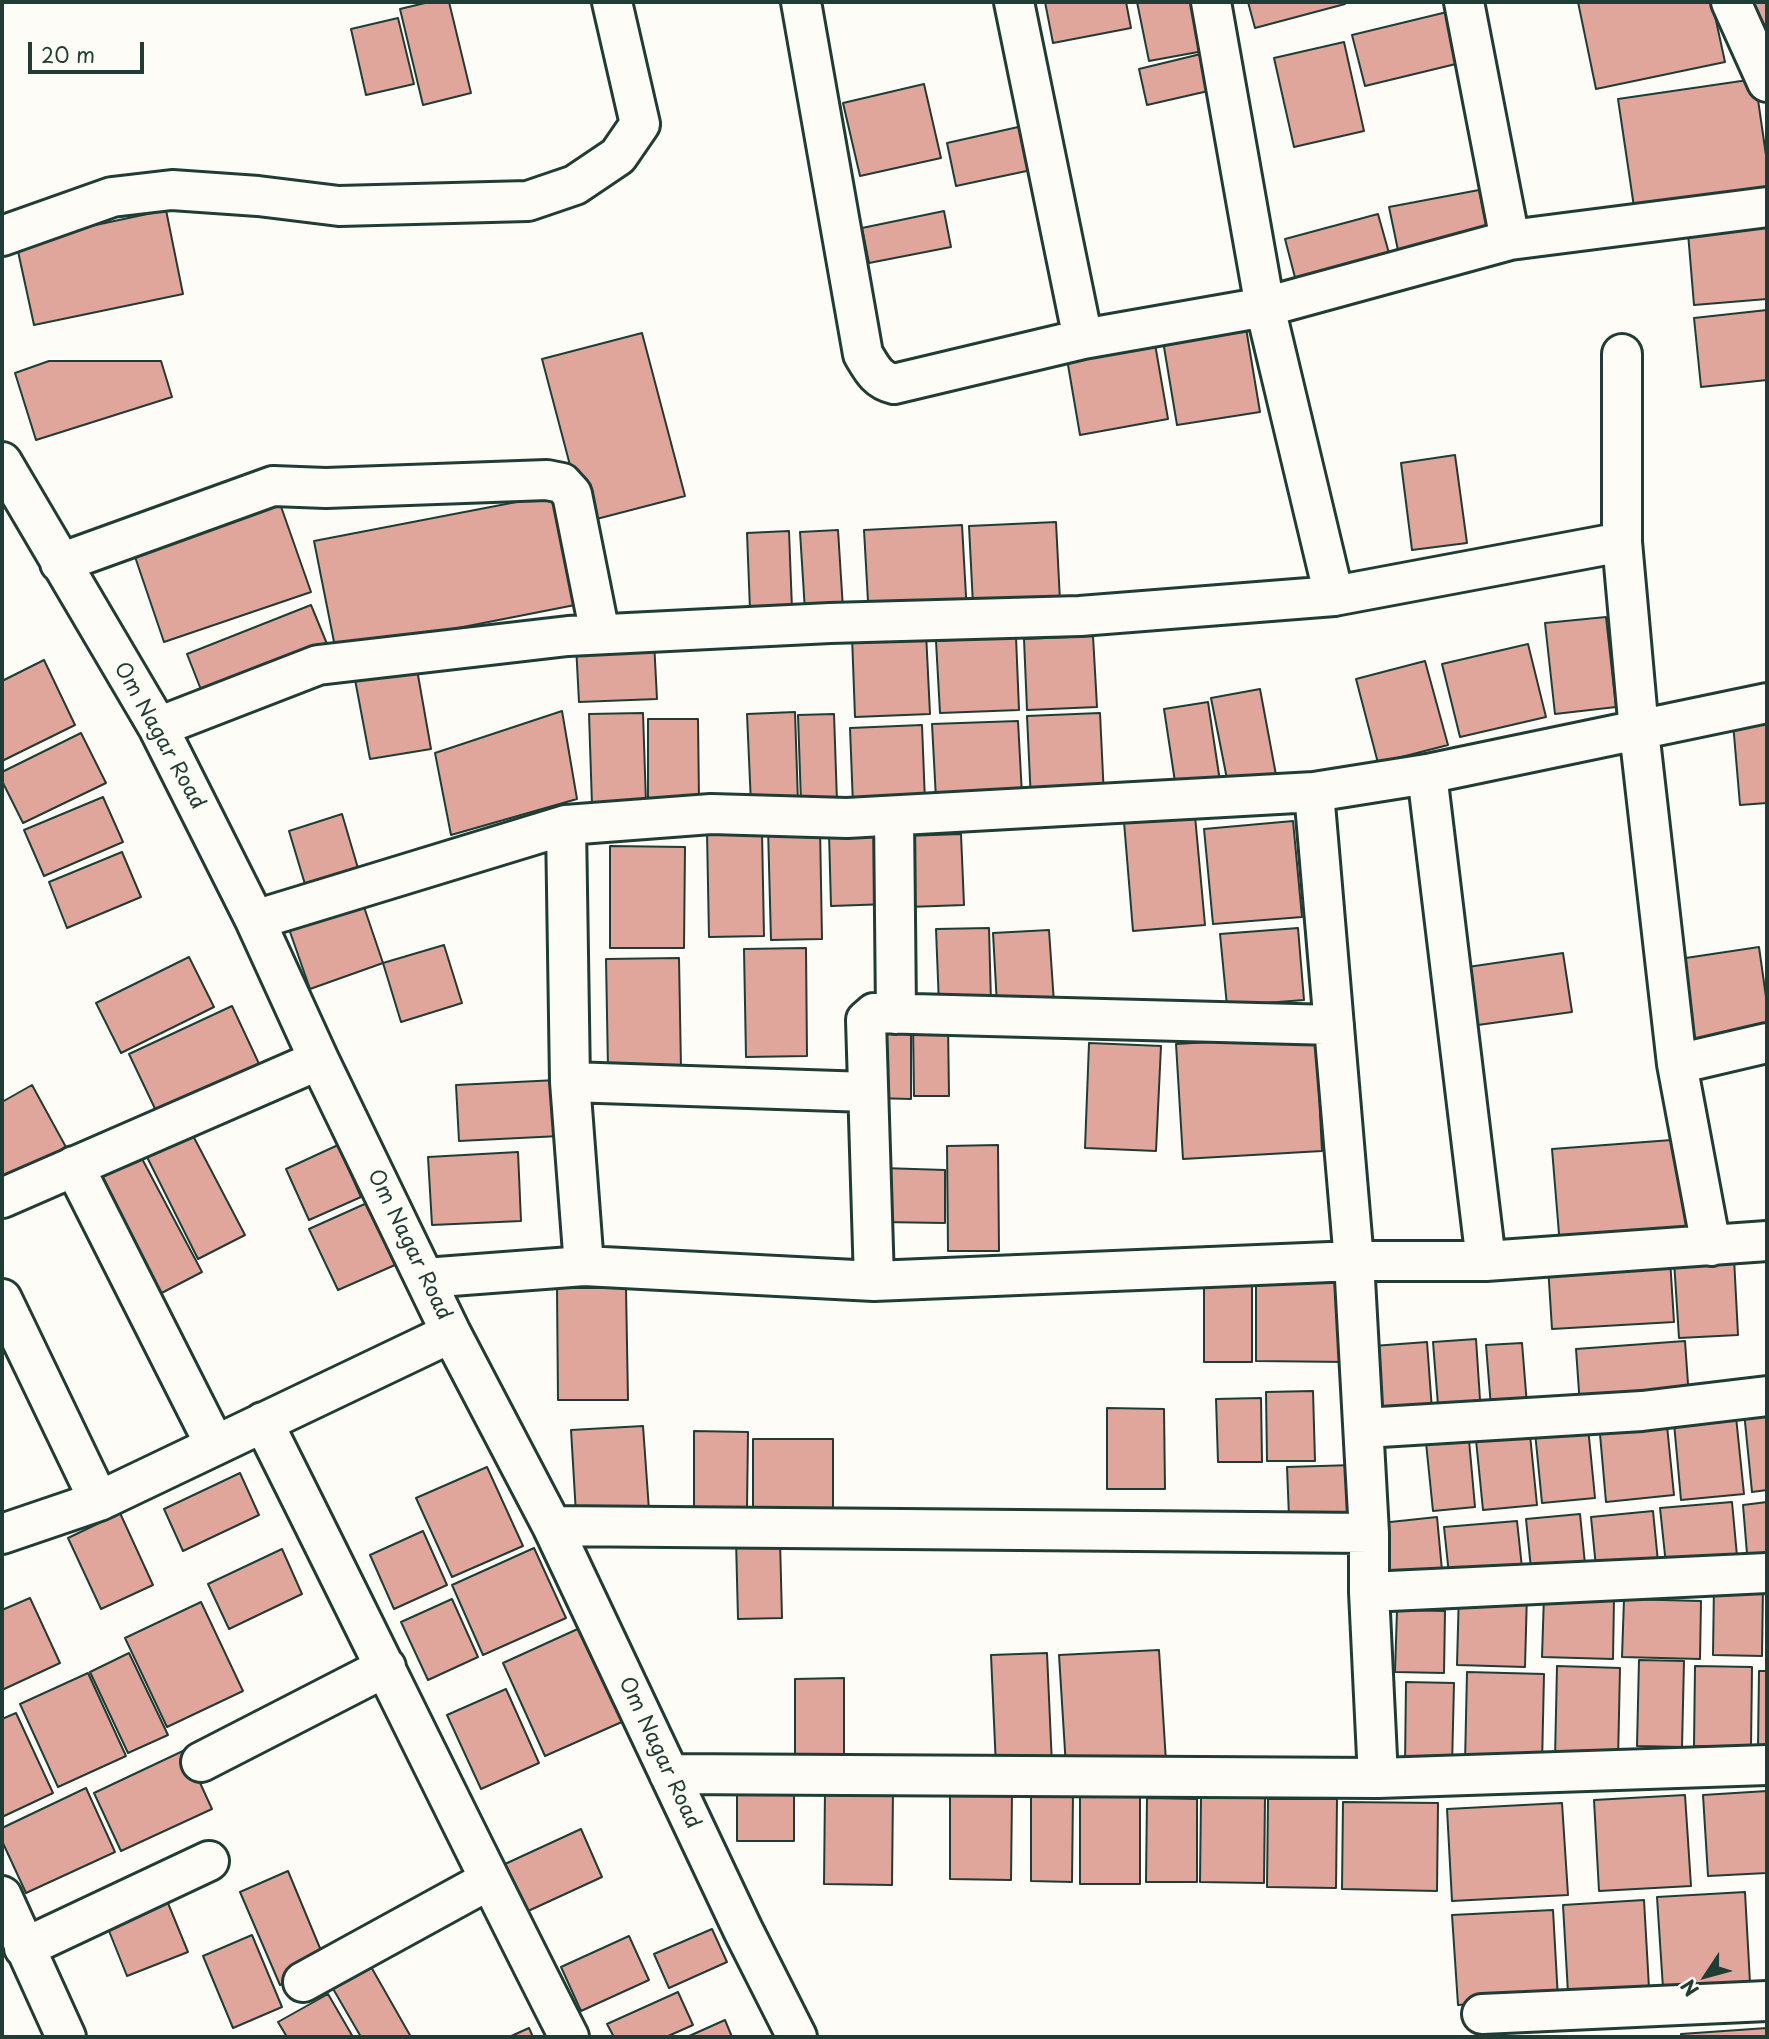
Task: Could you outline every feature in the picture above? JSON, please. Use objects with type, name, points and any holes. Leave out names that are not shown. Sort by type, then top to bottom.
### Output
[{"type":"street","points":[[2,236],[112,197],[173,190],[258,196],[339,206],[528,201],[575,185],[618,156],[640,124],[612,2]]},
{"type":"street","points":[[801,2],[863,354],[876,375],[885,382],[894,384],[1083,339],[1265,307],[1510,240],[1767,207]]},
{"type":"street","points":[[1014,2],[1083,339]]},
{"type":"street","points":[[1210,2],[1265,307],[1334,596]]},
{"type":"street","points":[[1464,2],[1510,240]]},
{"type":"street","points":[[1731,2],[1767,82]]},
{"type":"street","points":[[1622,354],[1622,542],[1639,732],[1677,1064],[1711,1246]]},
{"type":"street","name":"Om Nagar Road","points":[[2,462],[158,727],[255,920],[319,1060],[451,1333],[552,1526],[743,1930],[797,2037]]},
{"type":"street","points":[[60,563],[273,486],[326,488],[547,480],[562,483],[572,494],[600,634]]},
{"type":"street","points":[[158,727],[318,665],[600,634],[817,624],[1080,617],[1334,596],[1622,542]]},
{"type":"street","points":[[255,920],[566,825],[712,814],[847,818],[894,816],[1314,792],[1427,774],[1639,732],[1767,703]]},
{"type":"street","points":[[1427,774],[1486,1261]]},
{"type":"street","points":[[1314,792],[1354,1261],[1369,1533],[1369,1592],[1378,1778]]},
{"type":"street","points":[[894,816],[896,1014]]},
{"type":"street","points":[[566,825],[570,1082],[584,1266]]},
{"type":"street","points":[[874,1280],[866,1020],[874,1013],[1334,1025]]},
{"type":"street","points":[[1677,1064],[1767,1043]]},
{"type":"street","points":[[2,1198],[319,1060]]},
{"type":"street","points":[[570,1082],[867,1092]]},
{"type":"street","points":[[74,1166],[215,1446]]},
{"type":"street","points":[[425,1278],[584,1266],[874,1280],[1354,1261],[1486,1261],[1767,1241]]},
{"type":"street","points":[[2,1299],[99,1501]]},
{"type":"street","points":[[2,1534],[99,1501],[451,1333]]},
{"type":"street","points":[[1364,1428],[1642,1411],[1767,1395]]},
{"type":"street","points":[[263,1422],[569,2037]]},
{"type":"street","points":[[552,1526],[1369,1533]]},
{"type":"street","points":[[1369,1592],[1767,1573]]},
{"type":"street","points":[[201,1762],[386,1667]]},
{"type":"street","points":[[669,1774],[1378,1778],[1767,1765]]},
{"type":"street","points":[[66,2037],[9,1920],[209,1861]]},
{"type":"street","points":[[303,1982],[489,1880]]},
{"type":"street","points":[[1482,2014],[1767,2001]]},
{"type":"building","points":[[429,2],[449,2],[471,93],[423,105],[400,9]]},
{"type":"building","points":[[1045,2],[1126,2],[1131,28],[1053,43]]},
{"type":"building","points":[[1137,2],[1200,2],[1209,50],[1149,61]]},
{"type":"building","points":[[1248,2],[1345,2],[1345,4],[1255,28]]},
{"type":"building","points":[[1578,2],[1712,2],[1725,62],[1596,89]]},
{"type":"building","points":[[1744,2],[1767,2],[1767,31],[1760,35]]},
{"type":"building","points":[[1447,12],[1460,63],[1365,86],[1352,35]]},
{"type":"building","points":[[398,18],[414,84],[366,95],[351,29]]},
{"type":"building","points":[[1344,42],[1364,131],[1294,147],[1274,58]]},
{"type":"building","points":[[1209,52],[1217,89],[1147,105],[1139,69]]},
{"type":"building","points":[[1755,79],[1767,162],[1767,188],[1634,207],[1618,99]]},
{"type":"building","points":[[924,84],[941,158],[860,176],[843,103]]},
{"type":"building","points":[[1027,125],[1036,169],[956,186],[947,143]]},
{"type":"building","points":[[1479,190],[1489,238],[1399,255],[1389,207]]},
{"type":"building","points":[[166,210],[183,294],[34,325],[16,242]]},
{"type":"building","points":[[944,211],[951,247],[869,263],[862,228]]},
{"type":"building","points":[[1378,214],[1392,264],[1298,289],[1285,239]]},
{"type":"building","points":[[1767,227],[1767,299],[1694,305],[1688,233]]},
{"type":"building","points":[[1767,310],[1767,380],[1701,387],[1694,318]]},
{"type":"building","points":[[1246,328],[1260,412],[1177,425],[1163,341]]},
{"type":"building","points":[[642,333],[685,496],[585,522],[542,359]]},
{"type":"building","points":[[1155,344],[1168,419],[1080,435],[1067,359]]},
{"type":"building","points":[[49,361],[161,361],[172,397],[36,440],[15,373]]},
{"type":"building","points":[[1455,455],[1467,543],[1412,550],[1401,463]]},
{"type":"building","points":[[558,494],[580,604],[336,652],[314,541]]},
{"type":"building","points":[[278,498],[311,592],[164,642],[132,548]]},
{"type":"building","points":[[1056,522],[1060,601],[973,605],[969,526]]},
{"type":"building","points":[[962,525],[967,614],[869,619],[864,530]]},
{"type":"building","points":[[838,530],[843,609],[805,611],[800,532]]},
{"type":"building","points":[[789,531],[792,609],[750,610],[747,533]]},
{"type":"building","points":[[311,605],[332,656],[207,705],[187,654]]},
{"type":"building","points":[[1606,617],[1616,707],[1555,714],[1545,623]]},
{"type":"building","points":[[926,633],[930,714],[855,717],[852,636]]},
{"type":"building","points":[[1093,636],[1097,707],[1027,710],[1024,639]]},
{"type":"building","points":[[1016,637],[1019,710],[940,713],[936,641]]},
{"type":"building","points":[[654,641],[657,699],[579,702],[576,645]]},
{"type":"building","points":[[1528,644],[1546,717],[1460,737],[1442,664]]},
{"type":"building","points":[[415,658],[431,749],[370,759],[353,669]]},
{"type":"building","points":[[44,660],[75,725],[2,761],[2,681]]},
{"type":"building","points":[[1425,661],[1448,745],[1378,763],[1356,679]]},
{"type":"building","points":[[1260,689],[1276,775],[1228,784],[1211,698]]},
{"type":"building","points":[[1208,702],[1221,788],[1177,795],[1164,709]]},
{"type":"building","points":[[562,711],[577,799],[451,835],[435,753]]},
{"type":"building","points":[[795,712],[798,803],[751,804],[747,714]]},
{"type":"building","points":[[643,713],[646,803],[592,805],[589,714]]},
{"type":"building","points":[[1100,713],[1104,797],[1031,801],[1027,716]]},
{"type":"building","points":[[834,714],[837,802],[801,802],[798,715]]},
{"type":"building","points":[[648,719],[698,719],[699,801],[648,801]]},
{"type":"building","points":[[1767,720],[1767,803],[1740,805],[1733,723]]},
{"type":"building","points":[[1018,721],[1022,795],[936,799],[932,724]]},
{"type":"building","points":[[922,725],[925,802],[853,805],[850,728]]},
{"type":"building","points":[[81,733],[106,783],[23,823],[2,781],[2,772]]},
{"type":"building","points":[[103,797],[123,842],[44,876],[24,830]]},
{"type":"building","points":[[342,814],[360,875],[307,891],[289,831]]},
{"type":"building","points":[[1195,816],[1205,925],[1133,931],[1124,822]]},
{"type":"building","points":[[1293,821],[1302,917],[1213,924],[1204,829]]},
{"type":"building","points":[[820,827],[822,939],[771,940],[768,828]]},
{"type":"building","points":[[707,832],[762,832],[764,936],[709,937]]},
{"type":"building","points":[[886,832],[889,904],[831,906],[829,833]]},
{"type":"building","points":[[961,834],[964,905],[908,907],[905,836]]},
{"type":"building","points":[[610,846],[685,847],[684,948],[610,948]]},
{"type":"building","points":[[122,852],[141,897],[67,928],[49,882]]},
{"type":"building","points":[[363,904],[383,963],[310,989],[289,929]]},
{"type":"building","points":[[989,928],[991,1003],[939,1005],[936,929]]},
{"type":"building","points":[[1298,928],[1304,1000],[1227,1006],[1220,934]]},
{"type":"building","points":[[1049,930],[1054,1003],[997,1005],[993,933]]},
{"type":"building","points":[[444,945],[462,1003],[401,1022],[383,963]]},
{"type":"building","points":[[1759,947],[1767,1004],[1767,1036],[1693,1046],[1679,959]]},
{"type":"building","points":[[806,948],[807,1056],[746,1057],[744,949]]},
{"type":"building","points":[[1563,953],[1572,1012],[1478,1025],[1468,967]]},
{"type":"building","points":[[189,957],[214,1007],[121,1053],[96,1003]]},
{"type":"building","points":[[679,958],[681,1068],[608,1069],[606,959]]},
{"type":"building","points":[[232,1006],[261,1068],[158,1115],[129,1054]]},
{"type":"building","points":[[948,1023],[949,1096],[914,1096],[913,1024]]},
{"type":"building","points":[[873,1031],[911,1032],[911,1099],[873,1098]]},
{"type":"building","points":[[1316,1036],[1322,1151],[1183,1159],[1176,1044]]},
{"type":"building","points":[[1089,1043],[1161,1046],[1156,1151],[1085,1148]]},
{"type":"building","points":[[557,1080],[560,1136],[459,1141],[456,1085]]},
{"type":"building","points":[[32,1085],[67,1149],[2,1184],[2,1102]]},
{"type":"building","points":[[190,1130],[245,1235],[198,1259],[145,1153]]},
{"type":"building","points":[[1685,1139],[1692,1235],[1560,1246],[1552,1149]]},
{"type":"building","points":[[338,1145],[361,1197],[309,1220],[286,1169]]},
{"type":"building","points":[[998,1145],[999,1251],[948,1251],[947,1146]]},
{"type":"building","points":[[518,1152],[521,1221],[432,1225],[428,1157]]},
{"type":"building","points":[[140,1155],[202,1272],[152,1298],[91,1182]]},
{"type":"building","points":[[882,1168],[945,1170],[945,1223],[881,1222]]},
{"type":"building","points":[[367,1203],[395,1265],[338,1290],[309,1229]]},
{"type":"building","points":[[1734,1258],[1738,1335],[1679,1338],[1674,1261]]},
{"type":"building","points":[[1670,1259],[1674,1322],[1552,1329],[1548,1266]]},
{"type":"building","points":[[1256,1281],[1347,1282],[1346,1362],[1256,1361]]},
{"type":"building","points":[[1204,1285],[1252,1285],[1252,1362],[1204,1362]]},
{"type":"building","points":[[557,1288],[626,1288],[628,1400],[558,1400]]},
{"type":"building","points":[[1476,1339],[1481,1415],[1439,1418],[1433,1342]]},
{"type":"building","points":[[1685,1341],[1689,1398],[1580,1406],[1576,1349]]},
{"type":"building","points":[[1427,1342],[1432,1410],[1377,1414],[1373,1346]]},
{"type":"building","points":[[1522,1343],[1527,1405],[1491,1407],[1486,1345]]},
{"type":"building","points":[[1313,1391],[1315,1461],[1267,1461],[1266,1392]]},
{"type":"building","points":[[1261,1398],[1262,1462],[1218,1462],[1216,1399]]},
{"type":"building","points":[[1107,1408],[1164,1409],[1165,1489],[1107,1489]]},
{"type":"building","points":[[1767,1410],[1767,1490],[1752,1492],[1744,1412]]},
{"type":"building","points":[[1666,1416],[1674,1495],[1606,1502],[1599,1423]]},
{"type":"building","points":[[1736,1417],[1744,1494],[1681,1500],[1674,1423]]},
{"type":"building","points":[[1529,1425],[1537,1505],[1483,1510],[1475,1430]]},
{"type":"building","points":[[643,1426],[649,1510],[576,1514],[571,1430]]},
{"type":"building","points":[[1588,1427],[1595,1498],[1542,1503],[1535,1432]]},
{"type":"building","points":[[1468,1429],[1475,1507],[1433,1511],[1425,1433]]},
{"type":"building","points":[[694,1431],[748,1432],[747,1508],[694,1507]]},
{"type":"building","points":[[753,1439],[833,1439],[833,1509],[753,1509]]},
{"type":"building","points":[[1354,1465],[1356,1515],[1289,1517],[1287,1467]]},
{"type":"building","points":[[487,1467],[523,1546],[452,1577],[416,1498]]},
{"type":"building","points":[[240,1473],[259,1515],[183,1551],[164,1509]]},
{"type":"building","points":[[1732,1502],[1738,1567],[1667,1574],[1660,1508]]},
{"type":"building","points":[[1767,1502],[1767,1564],[1748,1566],[1743,1505]]},
{"type":"building","points":[[1653,1511],[1659,1572],[1597,1577],[1591,1517]]},
{"type":"building","points":[[120,1513],[153,1585],[101,1609],[68,1538]]},
{"type":"building","points":[[1580,1514],[1586,1574],[1532,1579],[1526,1519]]},
{"type":"building","points":[[1437,1517],[1443,1581],[1387,1587],[1381,1523]]},
{"type":"building","points":[[1517,1521],[1523,1577],[1450,1584],[1444,1527]]},
{"type":"building","points":[[423,1531],[447,1585],[394,1609],[370,1555]]},
{"type":"building","points":[[736,1540],[780,1540],[782,1618],[738,1619]]},
{"type":"building","points":[[534,1548],[566,1618],[483,1655],[452,1585]]},
{"type":"building","points":[[282,1549],[302,1594],[229,1629],[208,1584]]},
{"type":"building","points":[[1714,1584],[1763,1585],[1762,1656],[1713,1655]]},
{"type":"building","points":[[1459,1591],[1527,1593],[1525,1667],[1457,1665]]},
{"type":"building","points":[[1544,1595],[1614,1597],[1613,1659],[1542,1657]]},
{"type":"building","points":[[30,1598],[60,1663],[2,1690],[2,1610]]},
{"type":"building","points":[[452,1599],[478,1657],[428,1680],[401,1622]]},
{"type":"building","points":[[1624,1599],[1701,1601],[1700,1659],[1622,1657]]},
{"type":"building","points":[[201,1602],[243,1691],[167,1727],[125,1638]]},
{"type":"building","points":[[1397,1610],[1445,1611],[1444,1673],[1395,1672]]},
{"type":"building","points":[[582,1627],[624,1721],[545,1756],[503,1663]]},
{"type":"building","points":[[1159,1650],[1166,1762],[1066,1767],[1059,1655]]},
{"type":"building","points":[[129,1653],[168,1735],[128,1753],[90,1672]]},
{"type":"building","points":[[1047,1653],[1052,1765],[996,1767],[991,1655]]},
{"type":"building","points":[[1639,1660],[1684,1661],[1682,1747],[1637,1746]]},
{"type":"building","points":[[1557,1666],[1620,1668],[1618,1761],[1555,1759]]},
{"type":"building","points":[[1695,1666],[1752,1667],[1751,1747],[1694,1746]]},
{"type":"building","points":[[1759,1671],[1767,1671],[1767,1748],[1758,1747]]},
{"type":"building","points":[[1467,1672],[1544,1674],[1542,1765],[1465,1763]]},
{"type":"building","points":[[88,1673],[126,1756],[58,1787],[20,1704]]},
{"type":"building","points":[[844,1678],[844,1759],[795,1759],[795,1679]]},
{"type":"building","points":[[1406,1682],[1454,1683],[1452,1767],[1405,1766]]},
{"type":"building","points":[[506,1689],[539,1763],[481,1789],[447,1715]]},
{"type":"building","points":[[16,1713],[53,1793],[2,1817],[2,1719]]},
{"type":"building","points":[[185,1750],[212,1809],[121,1851],[94,1793]]},
{"type":"building","points":[[86,1788],[115,1852],[26,1893],[2,1841],[2,1828]]},
{"type":"building","points":[[825,1790],[893,1790],[892,1885],[824,1884]]},
{"type":"building","points":[[737,1791],[794,1792],[794,1841],[737,1841]]},
{"type":"building","points":[[1767,1791],[1767,1873],[1708,1876],[1703,1795]]},
{"type":"building","points":[[950,1793],[1012,1793],[1011,1880],[950,1879]]},
{"type":"building","points":[[1031,1793],[1073,1793],[1072,1882],[1031,1881]]},
{"type":"building","points":[[1080,1794],[1140,1795],[1140,1884],[1080,1884]]},
{"type":"building","points":[[1685,1795],[1691,1886],[1599,1891],[1594,1800]]},
{"type":"building","points":[[1201,1797],[1265,1797],[1264,1883],[1200,1882]]},
{"type":"building","points":[[1147,1798],[1197,1799],[1197,1882],[1146,1882]]},
{"type":"building","points":[[1268,1799],[1337,1799],[1336,1888],[1267,1887]]},
{"type":"building","points":[[1343,1802],[1438,1803],[1437,1891],[1342,1889]]},
{"type":"building","points":[[1562,1803],[1568,1895],[1452,1901],[1447,1809]]},
{"type":"building","points":[[581,1829],[602,1877],[526,1912],[505,1864]]},
{"type":"building","points":[[288,1871],[327,1965],[280,1985],[240,1892]]},
{"type":"building","points":[[163,1891],[188,1952],[127,1976],[103,1916]]},
{"type":"building","points":[[1745,1892],[1750,1983],[1663,1988],[1657,1897]]},
{"type":"building","points":[[1644,1900],[1649,1988],[1568,1993],[1563,1905]]},
{"type":"building","points":[[1553,1910],[1558,1999],[1458,2005],[1452,1915]]},
{"type":"building","points":[[712,1929],[727,1962],[669,1988],[654,1954]]},
{"type":"building","points":[[252,1935],[282,2007],[233,2028],[203,1956]]},
{"type":"building","points":[[629,1936],[649,1980],[581,2011],[561,1967]]},
{"type":"building","points":[[370,1965],[411,2037],[361,2037],[332,1987]]},
{"type":"building","points":[[678,1992],[693,2025],[666,2037],[614,2037],[607,2024]]},
{"type":"building","points":[[328,1994],[353,2037],[287,2037],[278,2022]]},
{"type":"building","points":[[725,2020],[732,2037],[687,2037]]},
{"type":"building","points":[[529,2028],[533,2037],[509,2037]]},
{"type":"building","points":[[1767,2028],[1767,2037],[1681,2037],[1681,2034]]}]
